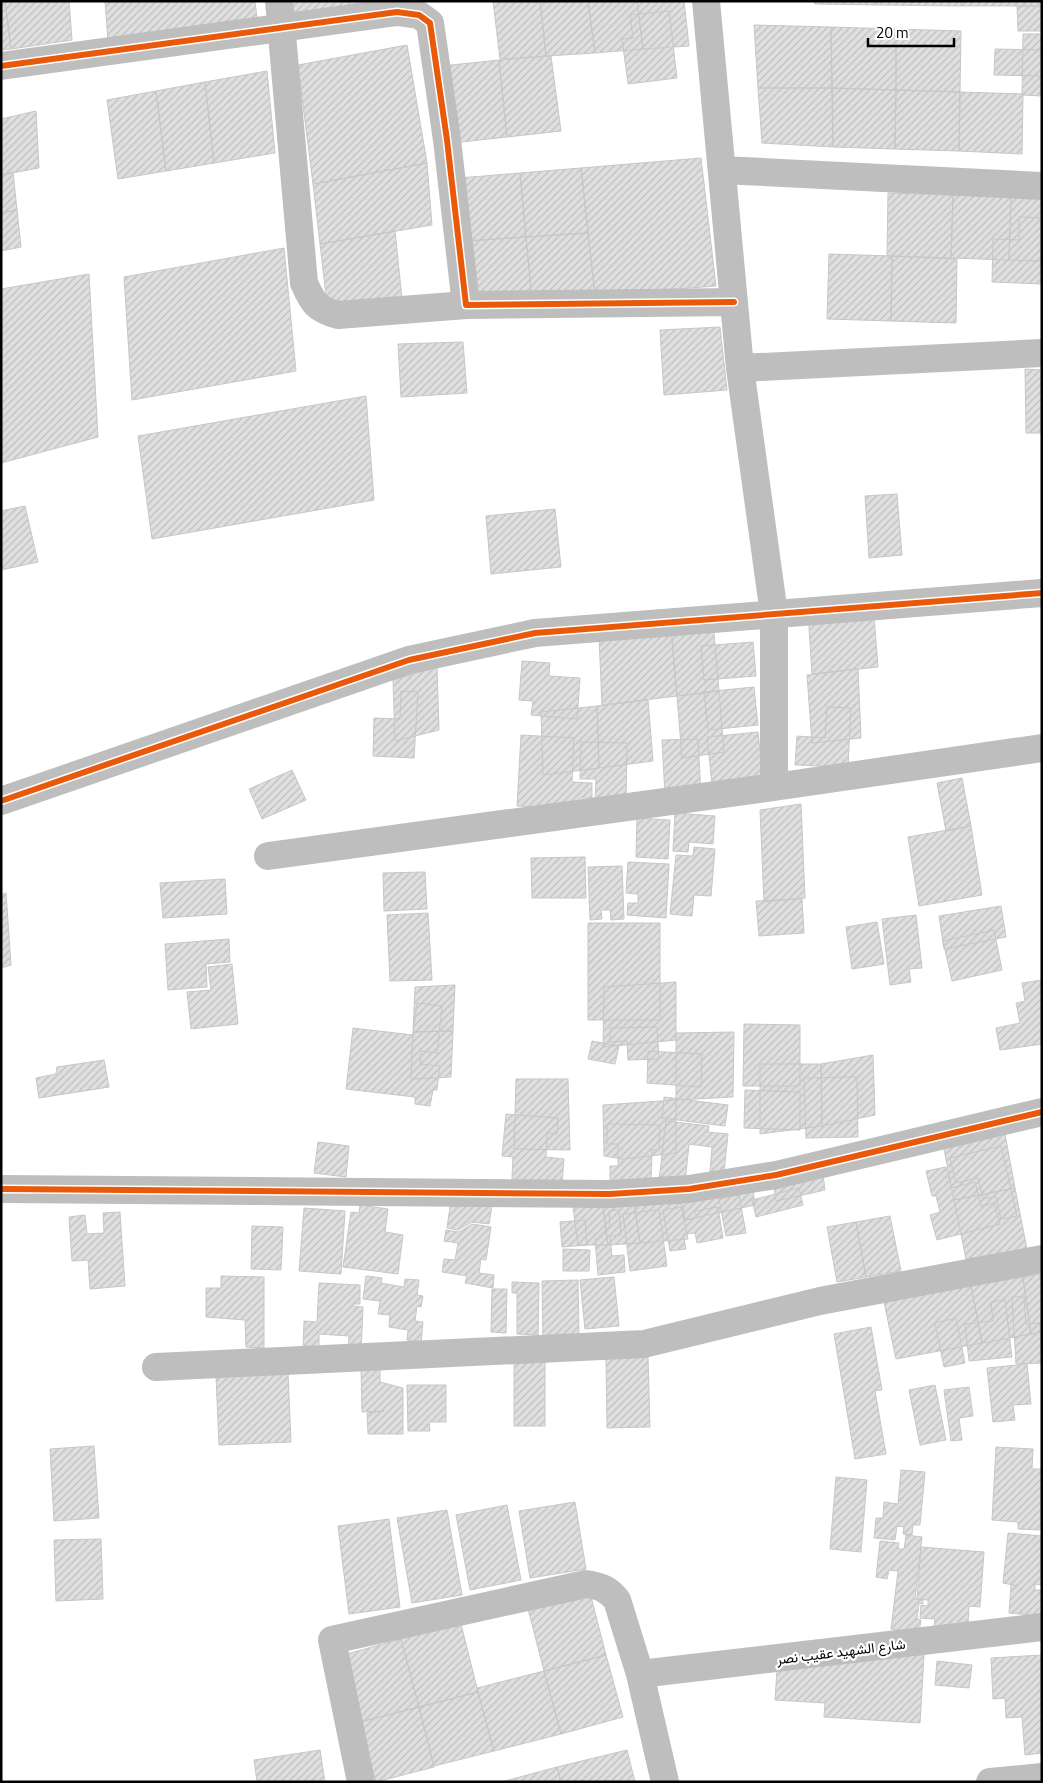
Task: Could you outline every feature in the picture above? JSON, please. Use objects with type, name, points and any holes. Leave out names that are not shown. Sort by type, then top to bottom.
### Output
[{"type":"street","points":[[278,1],[282,28],[304,283],[311,300],[322,310],[338,315],[466,305],[734,302]]},
{"type":"street","points":[[706,1],[740,368],[774,614],[774,787]]},
{"type":"street","points":[[1,66],[419,8],[430,23],[447,140],[466,305]]},
{"type":"street","points":[[722,170],[1042,186]]},
{"type":"street","points":[[740,368],[1042,353]]},
{"type":"street","points":[[1,801],[409,660],[535,633],[1042,593]]},
{"type":"street","points":[[268,856],[774,787],[1042,748]]},
{"type":"street","points":[[2,1190],[610,1194],[689,1189],[776,1175],[1042,1112]]},
{"type":"street","points":[[156,1367],[644,1344],[820,1301],[1042,1259]]},
{"type":"street","points":[[361,1782],[332,1640],[586,1584],[599,1586],[610,1592],[617,1600],[640,1674],[665,1782]]},
{"type":"street","name":"شارع الشهيد عقيب نصر","points":[[640,1674],[1042,1628]]},
{"type":"street","points":[[990,1782],[1042,1776]]},
{"type":"building","points":[[1,1],[5,1],[11,49],[1,50]]},
{"type":"building","points":[[5,1],[69,1],[72,40],[11,49]]},
{"type":"building","points":[[105,1],[255,1],[259,36],[108,42]]},
{"type":"building","points":[[289,1],[401,1],[293,29]]},
{"type":"building","points":[[493,1],[540,1],[546,56],[500,59]]},
{"type":"building","points":[[540,1],[588,1],[595,53],[546,56]]},
{"type":"building","points":[[588,1],[637,1],[643,49],[595,53]]},
{"type":"building","points":[[637,1],[684,1],[689,46],[643,49]]},
{"type":"building","points":[[814,1],[877,1],[877,5],[815,4]]},
{"type":"building","points":[[877,1],[961,1],[961,6],[877,5]]},
{"type":"building","points":[[961,1],[1025,1],[1025,6],[961,6]]},
{"type":"building","points":[[1025,1],[1042,1],[1042,7],[1025,6]]},
{"type":"building","points":[[1042,5],[1042,31],[1018,31],[1017,6]]},
{"type":"building","points":[[669,11],[677,78],[628,84],[622,39],[633,38],[630,15]]},
{"type":"building","points":[[754,25],[831,27],[832,88],[758,88]]},
{"type":"building","points":[[831,27],[896,29],[896,90],[832,88]]},
{"type":"building","points":[[896,29],[961,31],[960,92],[896,90]]},
{"type":"building","points":[[1023,34],[1042,34],[1042,96],[1022,95]]},
{"type":"building","points":[[407,45],[427,163],[313,184],[298,65]]},
{"type":"building","points":[[995,49],[1042,50],[1042,76],[994,75]]},
{"type":"building","points":[[551,56],[561,131],[507,137],[499,60]]},
{"type":"building","points":[[499,60],[507,137],[453,143],[442,66]]},
{"type":"building","points":[[267,71],[275,153],[214,163],[205,82]]},
{"type":"building","points":[[205,82],[214,163],[166,171],[156,91]]},
{"type":"building","points":[[758,88],[832,88],[833,147],[762,143]]},
{"type":"building","points":[[832,88],[896,90],[895,149],[833,147]]},
{"type":"building","points":[[896,90],[960,92],[959,151],[895,149]]},
{"type":"building","points":[[156,91],[166,171],[118,179],[107,100]]},
{"type":"building","points":[[960,92],[1023,94],[1022,154],[959,151]]},
{"type":"building","points":[[36,111],[39,168],[1,175],[1,119]]},
{"type":"building","points":[[701,158],[716,286],[595,295],[581,168]]},
{"type":"building","points":[[427,163],[432,225],[320,244],[313,184]]},
{"type":"building","points":[[581,168],[588,233],[526,237],[520,173]]},
{"type":"building","points":[[13,172],[17,210],[1,213],[1,175]]},
{"type":"building","points":[[520,173],[526,237],[466,241],[459,178]]},
{"type":"building","points":[[888,193],[953,195],[951,258],[887,256]]},
{"type":"building","points":[[953,195],[1011,197],[1009,260],[951,258]]},
{"type":"building","points":[[1011,197],[1042,198],[1042,261],[1009,260]]},
{"type":"building","points":[[17,210],[21,247],[1,251],[1,213]]},
{"type":"building","points":[[1019,217],[1042,218],[1042,284],[992,282],[993,239],[1019,240]]},
{"type":"building","points":[[395,231],[403,308],[328,313],[320,244]]},
{"type":"building","points":[[588,233],[595,295],[532,299],[526,237]]},
{"type":"building","points":[[526,237],[532,299],[473,303],[466,241]]},
{"type":"building","points":[[284,248],[296,371],[132,400],[124,277]]},
{"type":"building","points":[[829,254],[892,256],[891,321],[827,319]]},
{"type":"building","points":[[892,256],[957,259],[956,323],[891,321]]},
{"type":"building","points":[[89,274],[98,437],[1,463],[1,289]]},
{"type":"building","points":[[720,327],[727,390],[664,395],[660,330]]},
{"type":"building","points":[[463,342],[467,393],[401,397],[398,344]]},
{"type":"building","points":[[1025,369],[1042,370],[1042,433],[1026,433]]},
{"type":"building","points":[[366,396],[374,500],[152,539],[138,436]]},
{"type":"building","points":[[897,494],[902,555],[869,558],[865,496]]},
{"type":"building","points":[[25,506],[38,562],[1,570],[1,511]]},
{"type":"building","points":[[555,509],[561,567],[491,574],[486,516]]},
{"type":"building","points":[[873,604],[878,667],[812,674],[808,612]]},
{"type":"building","points":[[713,622],[719,691],[677,696],[671,628]]},
{"type":"building","points":[[671,628],[677,696],[602,705],[599,637]]},
{"type":"building","points":[[753,642],[756,676],[704,680],[701,646]]},
{"type":"building","points":[[522,661],[550,663],[549,676],[580,678],[577,719],[531,715],[533,701],[519,700]]},
{"type":"building","points":[[437,667],[439,730],[395,741],[393,680]]},
{"type":"building","points":[[858,669],[861,738],[812,743],[807,675]]},
{"type":"building","points":[[754,687],[758,725],[708,730],[704,692]]},
{"type":"building","points":[[401,691],[418,692],[414,758],[373,756],[374,718],[400,719]]},
{"type":"building","points":[[719,691],[724,752],[682,758],[677,696]]},
{"type":"building","points":[[648,700],[653,761],[599,768],[597,706]]},
{"type":"building","points":[[597,706],[599,768],[543,775],[541,712]]},
{"type":"building","points":[[827,707],[851,708],[848,767],[795,765],[797,736],[825,738]]},
{"type":"building","points":[[758,732],[763,780],[712,785],[707,737]]},
{"type":"building","points":[[521,735],[574,738],[572,782],[592,783],[592,798],[579,798],[579,809],[517,806]]},
{"type":"building","points":[[698,739],[701,794],[665,796],[662,740]]},
{"type":"building","points":[[581,742],[627,743],[626,802],[595,801],[596,779],[580,779]]},
{"type":"building","points":[[292,770],[306,800],[262,819],[249,789]]},
{"type":"building","points":[[962,778],[971,826],[946,831],[937,783]]},
{"type":"building","points":[[801,804],[805,898],[764,902],[760,810]]},
{"type":"building","points":[[675,813],[715,816],[713,844],[689,842],[688,852],[673,851]]},
{"type":"building","points":[[637,818],[670,820],[668,859],[636,857]]},
{"type":"building","points":[[971,826],[982,895],[919,906],[908,837]]},
{"type":"building","points":[[694,847],[715,849],[711,896],[694,895],[692,916],[670,914],[676,855],[693,856]]},
{"type":"building","points":[[585,857],[586,898],[532,898],[531,858]]},
{"type":"building","points":[[628,862],[669,864],[666,918],[627,915],[628,903],[638,903],[638,894],[626,893]]},
{"type":"building","points":[[622,866],[624,919],[611,920],[610,910],[601,910],[602,919],[590,920],[588,867]]},
{"type":"building","points":[[425,872],[427,909],[384,911],[383,873]]},
{"type":"building","points":[[225,879],[227,914],[163,918],[160,883]]},
{"type":"building","points":[[6,893],[11,965],[1,968],[1,895]]},
{"type":"building","points":[[802,899],[804,933],[759,936],[756,901]]},
{"type":"building","points":[[1001,906],[1006,937],[944,949],[939,916]]},
{"type":"building","points":[[428,913],[432,980],[390,981],[387,915]]},
{"type":"building","points":[[916,915],[922,968],[909,969],[911,982],[890,985],[882,919]]},
{"type":"building","points":[[877,922],[884,964],[852,969],[846,927]]},
{"type":"building","points":[[588,923],[660,923],[660,1020],[588,1020]]},
{"type":"building","points":[[994,930],[1002,970],[952,981],[943,941]]},
{"type":"building","points":[[229,939],[230,962],[206,964],[207,987],[168,990],[165,944]]},
{"type":"building","points":[[232,964],[238,1024],[191,1029],[187,992],[211,990],[208,967]]},
{"type":"building","points":[[1042,980],[1042,1044],[1000,1050],[996,1028],[1020,1023],[1016,1003],[1025,1001],[1022,983]]},
{"type":"building","points":[[676,982],[676,1040],[603,1047],[604,987]]},
{"type":"building","points":[[455,985],[453,1031],[413,1032],[415,987]]},
{"type":"building","points":[[417,1003],[442,1006],[437,1053],[421,1051],[420,1064],[440,1066],[437,1090],[433,1090],[430,1106],[415,1104],[415,1097],[346,1089],[353,1028],[413,1035]]},
{"type":"building","points":[[744,1024],[800,1025],[800,1086],[743,1086]]},
{"type":"building","points":[[657,1027],[659,1059],[628,1060],[627,1041],[610,1042],[610,1028]]},
{"type":"building","points":[[453,1031],[451,1077],[411,1079],[413,1032]]},
{"type":"building","points":[[734,1032],[733,1097],[676,1100],[676,1033]]},
{"type":"building","points":[[592,1041],[619,1046],[615,1064],[588,1059]]},
{"type":"building","points":[[648,1051],[702,1054],[701,1087],[647,1083]]},
{"type":"building","points":[[873,1055],[875,1115],[822,1126],[821,1064]]},
{"type":"building","points":[[104,1060],[109,1087],[39,1098],[36,1078],[56,1074],[57,1067]]},
{"type":"building","points":[[760,1064],[821,1064],[822,1126],[760,1134]]},
{"type":"building","points":[[857,1077],[858,1137],[806,1138],[804,1078]]},
{"type":"building","points":[[516,1079],[568,1079],[570,1150],[514,1149]]},
{"type":"building","points":[[745,1090],[800,1092],[800,1130],[744,1128]]},
{"type":"building","points":[[664,1097],[728,1105],[725,1126],[662,1118]]},
{"type":"building","points":[[676,1100],[676,1153],[623,1159],[604,1156],[603,1105]]},
{"type":"building","points":[[506,1114],[558,1118],[557,1134],[547,1133],[546,1157],[564,1159],[562,1183],[512,1179],[513,1157],[502,1156]]},
{"type":"building","points":[[666,1121],[709,1126],[708,1132],[728,1134],[724,1173],[710,1172],[712,1147],[689,1144],[685,1183],[659,1180]]},
{"type":"building","points":[[607,1124],[660,1125],[659,1150],[652,1150],[651,1185],[610,1184],[610,1166],[618,1166],[618,1144],[607,1144]]},
{"type":"building","points":[[1004,1129],[1015,1188],[954,1200],[942,1139]]},
{"type":"building","points":[[318,1142],[349,1146],[346,1177],[314,1173]]},
{"type":"building","points":[[1001,1146],[1017,1216],[1001,1219],[996,1197],[983,1199],[978,1178],[956,1183],[950,1158]]},
{"type":"building","points":[[821,1160],[825,1190],[776,1201],[771,1168]]},
{"type":"building","points":[[946,1167],[951,1188],[975,1182],[981,1206],[994,1203],[1000,1224],[937,1240],[930,1215],[940,1212],[936,1196],[932,1196],[926,1171]]},
{"type":"building","points":[[751,1175],[755,1205],[684,1220],[678,1187]]},
{"type":"building","points":[[678,1187],[688,1239],[640,1243],[632,1189]]},
{"type":"building","points":[[799,1188],[803,1205],[756,1217],[752,1200]]},
{"type":"building","points":[[1015,1188],[1027,1249],[966,1259],[954,1200]]},
{"type":"building","points":[[632,1189],[640,1243],[608,1245],[601,1191]]},
{"type":"building","points":[[601,1191],[608,1245],[578,1245],[571,1192]]},
{"type":"building","points":[[739,1195],[746,1233],[726,1236],[719,1199]]},
{"type":"building","points":[[451,1200],[492,1205],[489,1224],[472,1222],[458,1230],[447,1228]]},
{"type":"building","points":[[360,1205],[388,1209],[385,1232],[403,1235],[398,1274],[343,1267],[351,1212],[359,1213]]},
{"type":"building","points":[[683,1207],[685,1220],[697,1218],[695,1211],[718,1207],[723,1238],[697,1243],[695,1233],[683,1234],[686,1249],[670,1251],[663,1210]]},
{"type":"building","points":[[304,1208],[345,1211],[341,1274],[299,1271]]},
{"type":"building","points":[[619,1210],[621,1235],[610,1236],[612,1256],[624,1255],[625,1272],[598,1275],[595,1240],[610,1226],[609,1211]]},
{"type":"building","points":[[659,1210],[667,1266],[630,1271],[623,1214]]},
{"type":"building","points":[[120,1212],[125,1286],[90,1289],[88,1260],[72,1261],[69,1217],[85,1215],[87,1234],[104,1233],[103,1213]]},
{"type":"building","points":[[890,1216],[901,1271],[866,1277],[856,1222]]},
{"type":"building","points":[[585,1220],[587,1245],[562,1247],[560,1222]]},
{"type":"building","points":[[856,1222],[866,1277],[837,1282],[827,1227]]},
{"type":"building","points":[[472,1224],[491,1227],[486,1260],[481,1259],[479,1273],[494,1275],[493,1288],[465,1283],[467,1276],[442,1272],[444,1259],[455,1260],[458,1243],[444,1241],[446,1230],[459,1232]]},
{"type":"building","points":[[252,1226],[283,1227],[281,1270],[251,1269]]},
{"type":"building","points":[[563,1249],[590,1250],[589,1271],[563,1271]]},
{"type":"building","points":[[1042,1274],[1042,1332],[1031,1334],[1023,1277]]},
{"type":"building","points":[[221,1276],[264,1277],[264,1348],[246,1347],[245,1320],[206,1317],[206,1288],[221,1288]]},
{"type":"building","points":[[366,1276],[382,1278],[381,1283],[404,1287],[405,1279],[419,1280],[417,1295],[423,1296],[421,1307],[417,1306],[415,1321],[423,1322],[421,1342],[407,1340],[408,1330],[389,1327],[390,1315],[378,1314],[380,1301],[363,1299]]},
{"type":"building","points":[[614,1277],[619,1326],[585,1329],[580,1280]]},
{"type":"building","points":[[1023,1277],[1031,1334],[982,1343],[971,1286]]},
{"type":"building","points":[[578,1280],[579,1340],[543,1340],[542,1281]]},
{"type":"building","points":[[512,1282],[539,1283],[538,1335],[517,1334],[517,1293],[512,1293]]},
{"type":"building","points":[[319,1283],[360,1285],[360,1304],[353,1304],[353,1306],[363,1307],[361,1352],[348,1352],[349,1336],[319,1334],[319,1352],[303,1351],[304,1321],[317,1322]]},
{"type":"building","points":[[971,1286],[982,1343],[896,1359],[884,1302]]},
{"type":"building","points":[[492,1289],[507,1289],[506,1333],[491,1332]]},
{"type":"building","points":[[1012,1297],[1024,1297],[1026,1324],[1040,1323],[1042,1363],[1016,1364]]},
{"type":"building","points":[[1005,1300],[1012,1357],[969,1361],[965,1324],[993,1321],[991,1302]]},
{"type":"building","points":[[956,1318],[965,1363],[944,1367],[935,1323]]},
{"type":"building","points":[[871,1327],[882,1390],[875,1391],[886,1454],[855,1459],[834,1334]]},
{"type":"building","points":[[648,1357],[650,1427],[607,1428],[606,1358]]},
{"type":"building","points":[[545,1360],[545,1426],[514,1426],[514,1361]]},
{"type":"building","points":[[1027,1364],[1031,1404],[1013,1405],[1015,1420],[993,1422],[987,1368]]},
{"type":"building","points":[[380,1368],[380,1382],[403,1388],[403,1434],[368,1434],[367,1413],[384,1411],[362,1412],[361,1369]]},
{"type":"building","points":[[288,1373],[291,1442],[219,1445],[216,1376]]},
{"type":"building","points":[[407,1385],[446,1385],[446,1422],[429,1422],[430,1431],[408,1431]]},
{"type":"building","points":[[935,1385],[946,1440],[920,1445],[909,1390]]},
{"type":"building","points":[[969,1387],[973,1416],[959,1418],[962,1440],[951,1441],[944,1390]]},
{"type":"building","points":[[94,1446],[99,1518],[54,1521],[50,1449]]},
{"type":"building","points":[[996,1447],[1033,1449],[1032,1469],[1042,1469],[1042,1530],[1018,1529],[1018,1522],[992,1520]]},
{"type":"building","points":[[901,1470],[925,1472],[920,1525],[913,1525],[912,1535],[903,1534],[904,1527],[897,1526],[895,1540],[874,1538],[876,1518],[883,1518],[884,1502],[898,1504]]},
{"type":"building","points":[[836,1477],[867,1480],[861,1552],[830,1549]]},
{"type":"building","points":[[575,1502],[586,1569],[530,1578],[519,1511]]},
{"type":"building","points":[[507,1505],[521,1580],[470,1590],[456,1515]]},
{"type":"building","points":[[447,1510],[462,1595],[412,1603],[397,1518]]},
{"type":"building","points":[[389,1519],[400,1607],[349,1614],[338,1526]]},
{"type":"building","points":[[1008,1533],[1042,1536],[1042,1585],[1035,1584],[1035,1590],[1042,1590],[1042,1616],[1009,1613],[1011,1585],[1018,1586],[1003,1583]]},
{"type":"building","points":[[906,1535],[922,1537],[915,1599],[923,1600],[923,1604],[919,1603],[917,1619],[921,1620],[919,1633],[891,1629],[898,1571],[889,1570],[887,1579],[876,1577],[880,1541],[899,1543],[898,1549],[904,1549]]},
{"type":"building","points":[[101,1539],[103,1599],[56,1601],[54,1540]]},
{"type":"building","points":[[921,1547],[984,1552],[980,1607],[969,1606],[968,1623],[962,1622],[959,1635],[933,1633],[935,1619],[920,1618],[921,1605],[928,1606],[928,1600],[917,1599]]},
{"type":"building","points":[[590,1593],[606,1655],[544,1671],[528,1609]]},
{"type":"building","points":[[461,1624],[478,1692],[419,1707],[401,1639]]},
{"type":"building","points":[[401,1639],[419,1707],[360,1722],[343,1655]]},
{"type":"building","points":[[822,1649],[924,1655],[920,1723],[824,1717],[825,1703],[775,1700],[778,1654]]},
{"type":"building","points":[[606,1655],[623,1717],[561,1734],[544,1671]]},
{"type":"building","points":[[1042,1655],[1042,1753],[1025,1755],[1022,1717],[1006,1718],[1005,1698],[993,1699],[991,1658]]},
{"type":"building","points":[[937,1661],[972,1665],[969,1688],[935,1685]]},
{"type":"building","points":[[544,1671],[561,1734],[494,1751],[477,1688]]},
{"type":"building","points":[[478,1692],[494,1751],[434,1766],[419,1707]]},
{"type":"building","points":[[419,1707],[434,1767],[376,1782],[360,1722]]},
{"type":"building","points":[[320,1750],[325,1782],[257,1782],[254,1760]]},
{"type":"building","points":[[627,1750],[635,1782],[561,1782],[557,1767]]},
{"type":"building","points":[[557,1767],[561,1782],[501,1782]]},
{"type":"cycle path","points":[[1,66],[397,12],[419,15],[430,23],[447,140],[466,305],[734,302]]},
{"type":"cycle path","points":[[1,801],[409,660],[535,633],[1042,593]]},
{"type":"cycle path","points":[[2,1189],[610,1194],[689,1189],[776,1175],[1042,1112]]}]
